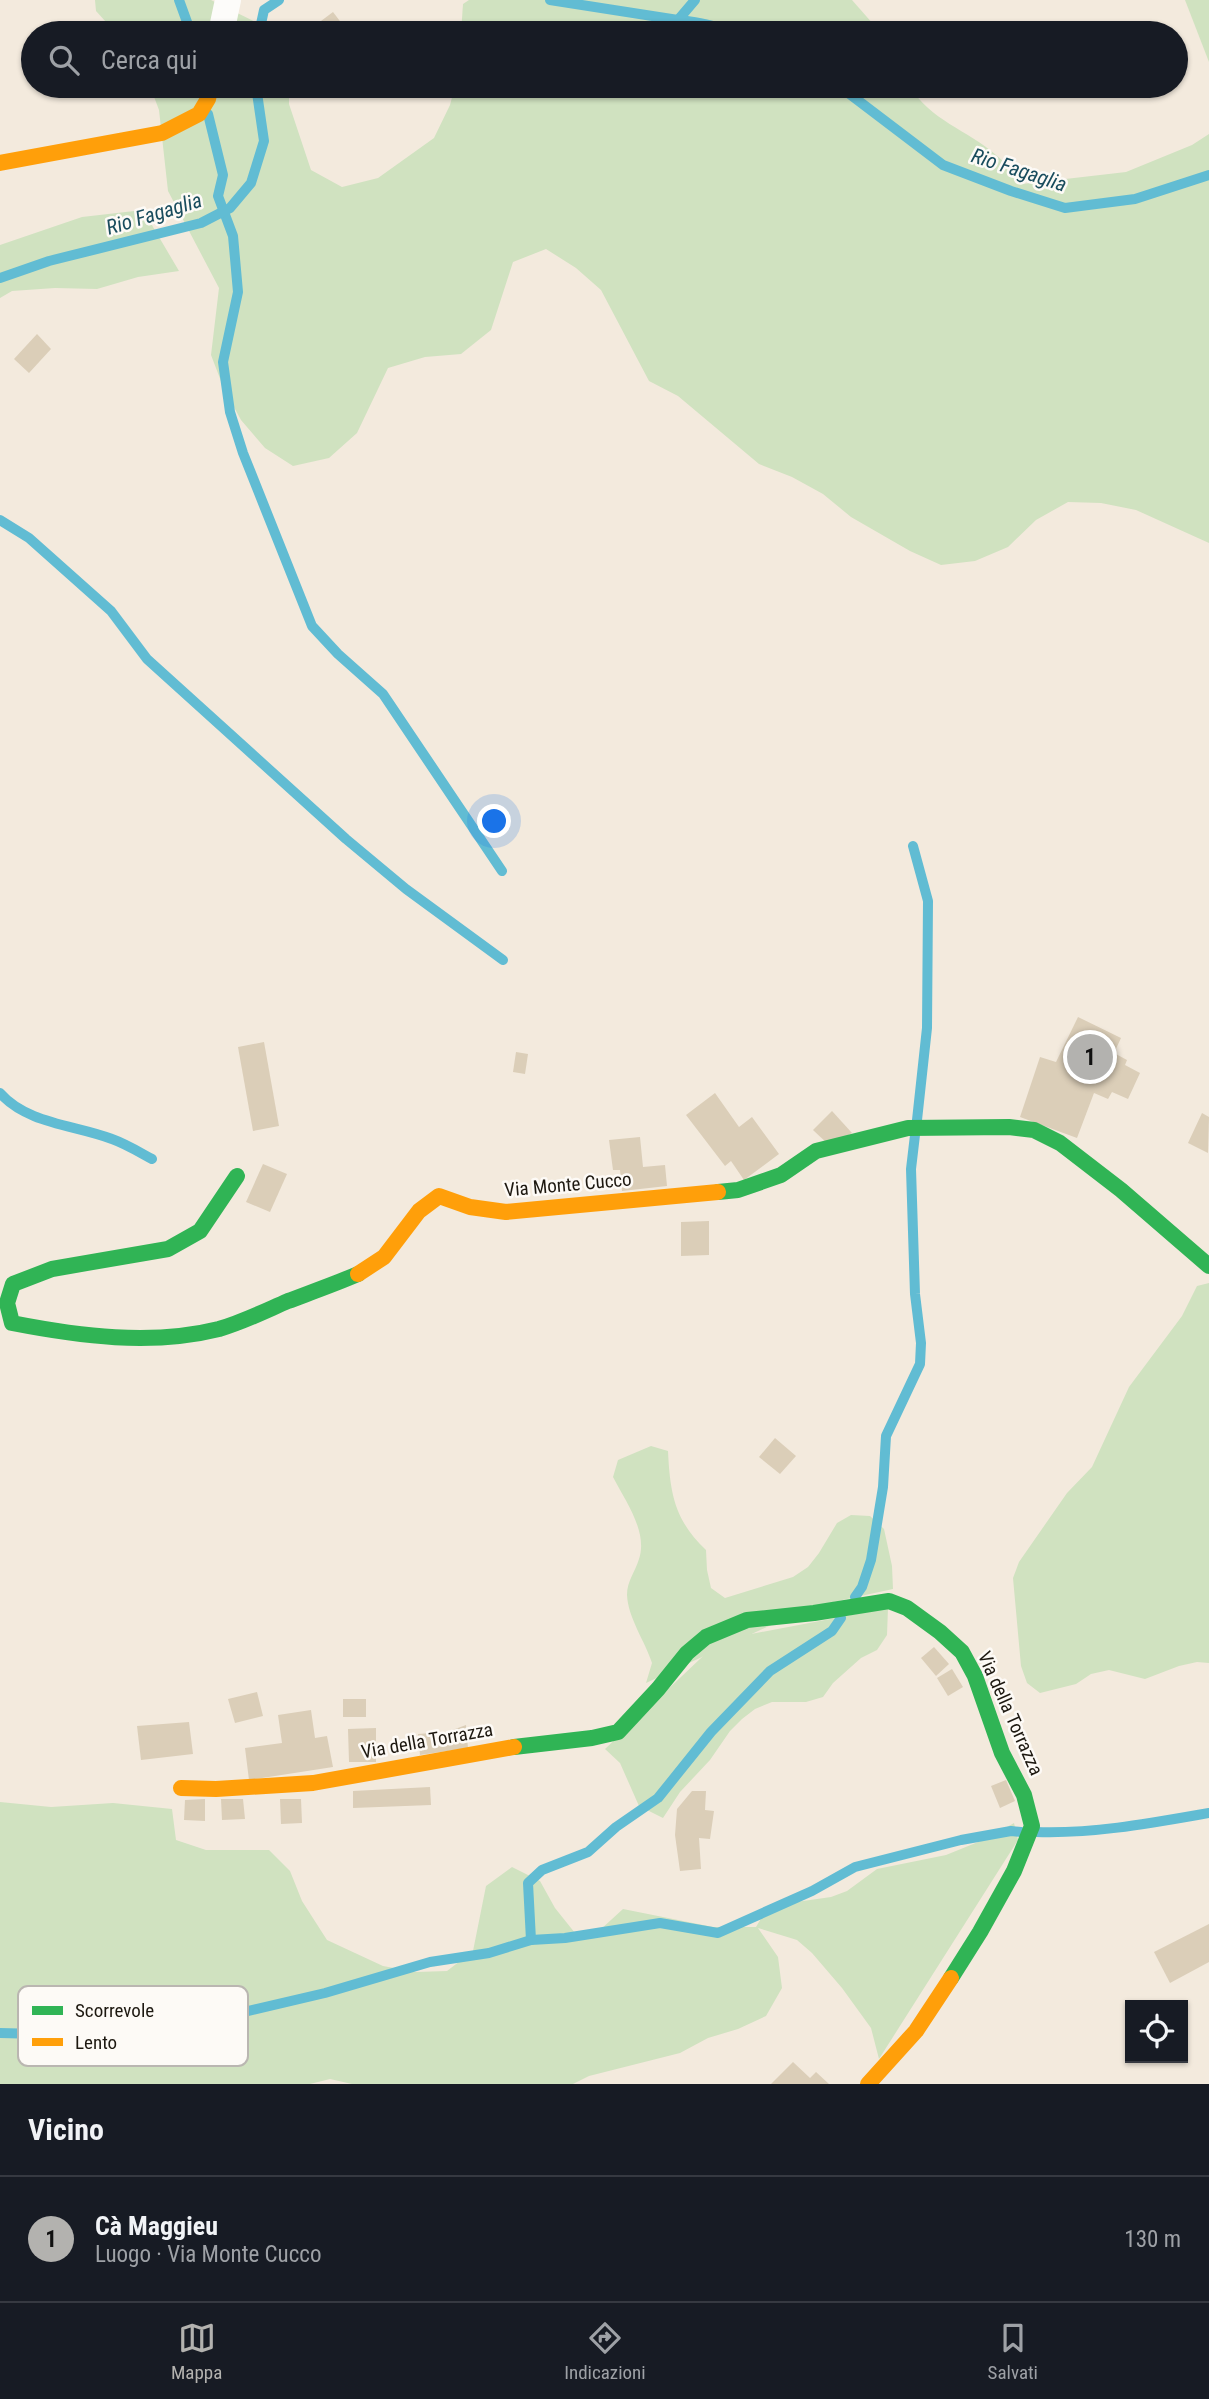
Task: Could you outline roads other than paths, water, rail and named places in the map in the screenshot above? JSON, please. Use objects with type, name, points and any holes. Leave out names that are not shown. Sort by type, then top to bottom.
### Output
[{"type":"street","points":[[224,21],[228,0]]},
{"type":"street","points":[[0,163],[162,133],[199,114],[208,98]]},
{"type":"street","name":"Via Monte Cucco","points":[[237,1176],[201,1231],[168,1249],[52,1269],[13,1284],[7,1303],[12,1323],[49,1331],[104,1336],[178,1336],[220,1328],[353,1276],[378,1263],[400,1238],[414,1214],[427,1201],[439,1196],[470,1207],[506,1212],[738,1189],[781,1175],[816,1151],[908,1128],[1009,1127],[1034,1130],[1060,1143],[1121,1190],[1209,1266]]},
{"type":"street","name":"Via della Torrazza","points":[[181,1788],[216,1789],[313,1783],[493,1749],[592,1738],[618,1732],[687,1653],[706,1637],[747,1620],[888,1601],[907,1608],[962,1652],[975,1676],[1002,1753],[1024,1795],[1032,1826],[1014,1871],[980,1932],[916,2031],[868,2084]]},
{"type":"waterway","points":[[179,0],[187,21]]},
{"type":"waterway","name":"Rio Fagaglia","points":[[262,21],[264,10],[279,0]]},
{"type":"waterway","name":"Rio Fagaglia","points":[[550,0],[686,21]]},
{"type":"waterway","points":[[678,20],[695,0]]},
{"type":"waterway","name":"Rio Fagaglia","points":[[0,278],[49,261],[201,223],[230,208],[251,183],[264,141],[258,98]]},
{"type":"waterway","name":"Rio Fagaglia","points":[[855,98],[943,165],[1065,208],[1135,199],[1209,175]]},
{"type":"waterway","points":[[208,114],[223,175],[218,196],[233,236],[238,292],[223,362],[230,412],[243,453],[312,626],[338,654],[383,694],[502,871]]},
{"type":"waterway","points":[[0,520],[29,538],[111,611],[147,659],[346,839],[406,889],[503,960]]},
{"type":"waterway","points":[[913,846],[928,901],[927,1028],[917,1120]]},
{"type":"waterway","points":[[0,1093],[24,1111],[112,1139],[152,1159]]},
{"type":"waterway","points":[[855,1597],[862,1587],[871,1560],[883,1487],[886,1436],[920,1364],[911,1169],[915,1135]]},
{"type":"waterway","points":[[531,1940],[528,1883],[542,1870],[588,1852],[616,1827],[658,1798],[711,1732],[770,1671],[832,1631],[841,1618]]},
{"type":"waterway","points":[[1036,1832],[1101,1830],[1209,1813]]},
{"type":"waterway","points":[[248,2011],[325,1993],[430,1962],[489,1953],[531,1940],[565,1938],[660,1923],[718,1933],[812,1891],[855,1867],[961,1840],[1011,1831],[1021,1832]]},
{"type":"waterway","points":[[0,2033],[18,2033]]},
{"type":"place","name":"Cà Maggieu","points":[[1090,1057]]}]
